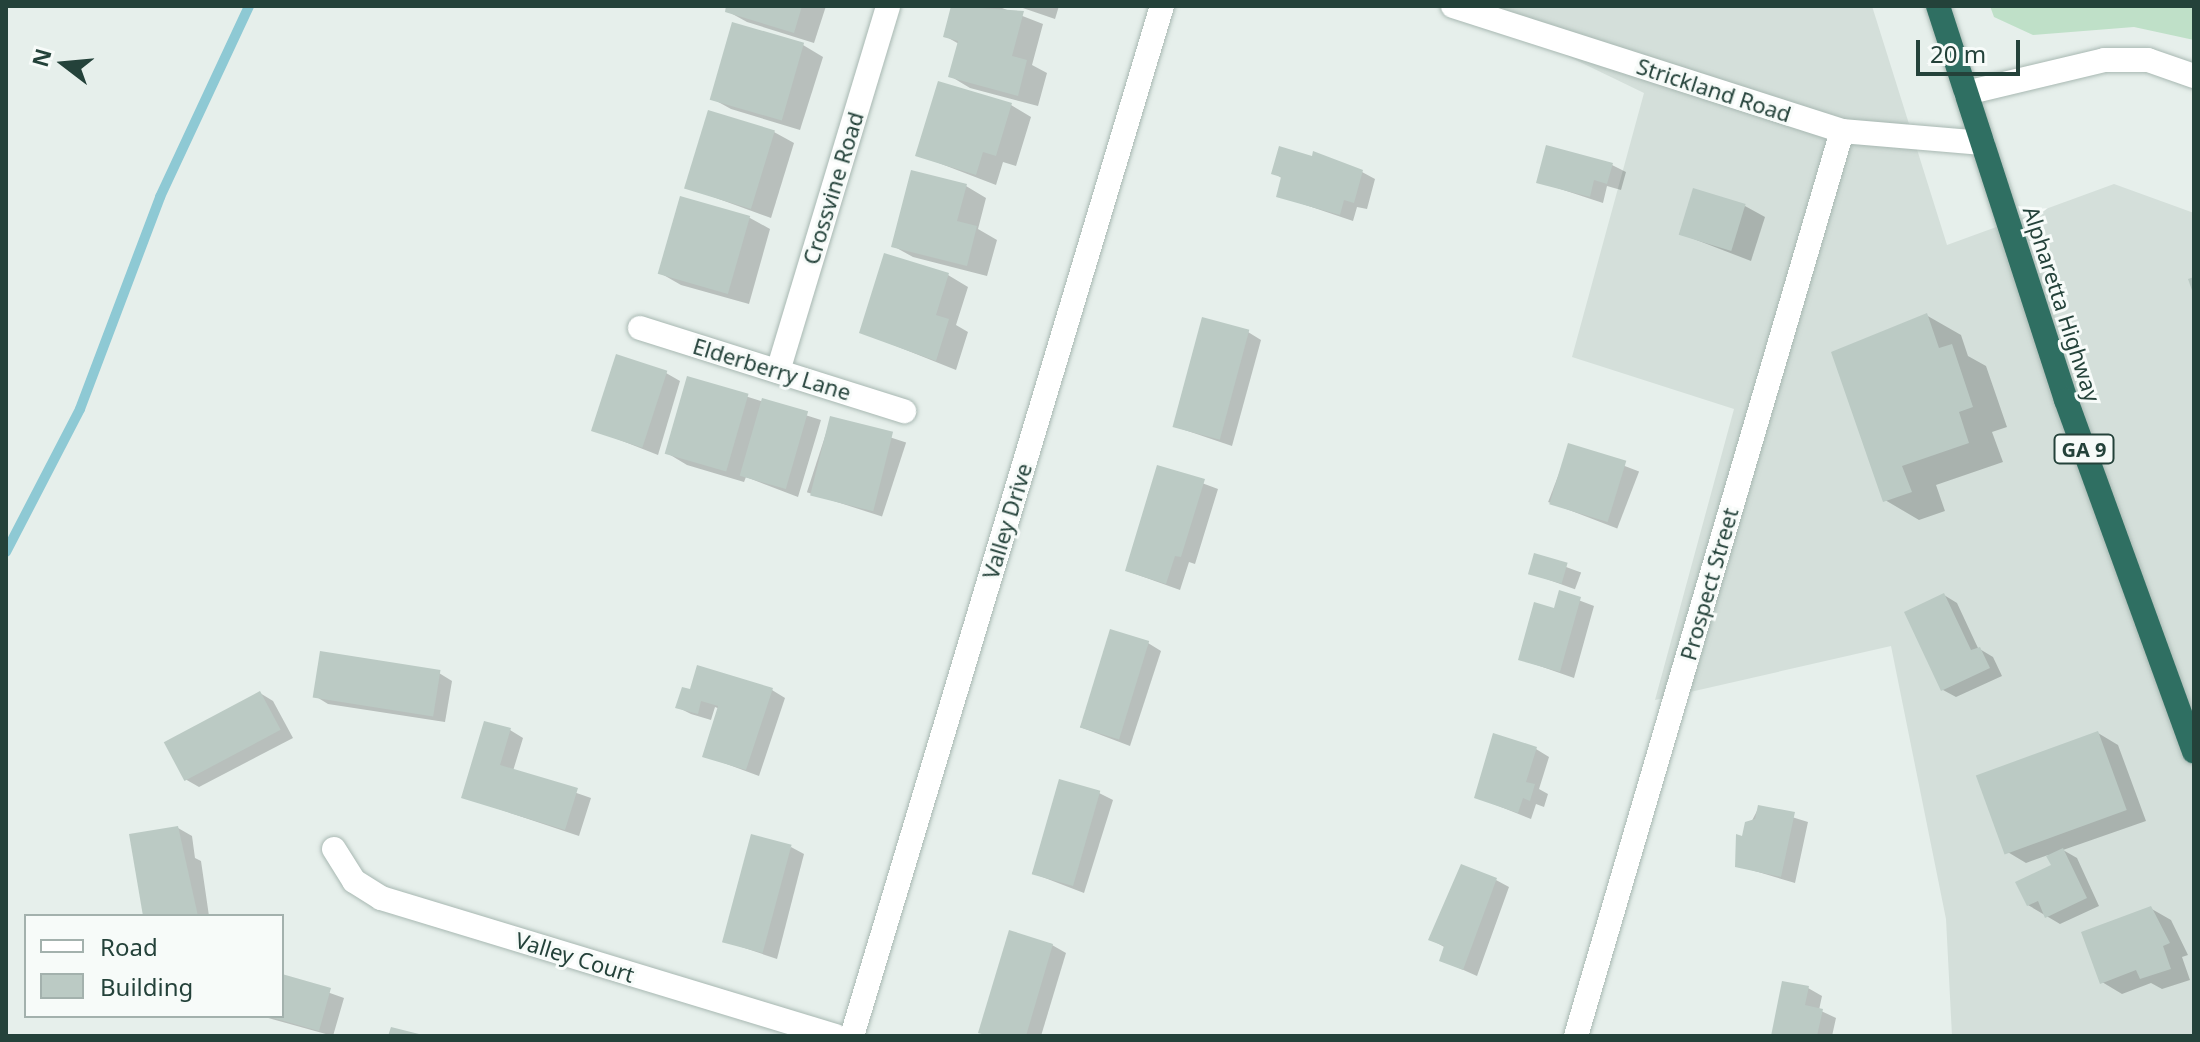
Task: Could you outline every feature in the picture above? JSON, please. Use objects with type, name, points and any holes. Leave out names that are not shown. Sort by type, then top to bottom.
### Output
[{"type":"highway","name":"Alpharetta Highway","points":[[1938,6],[2076,427],[2194,751]]},
{"type":"street","name":"Crossvine Road","points":[[778,371],[888,6]]},
{"type":"street","name":"Valley Drive","points":[[852,1036],[1162,6]]},
{"type":"street","name":"Strickland Road","points":[[1453,6],[1842,131],[1982,143]]},
{"type":"street","points":[[1966,93],[2104,60],[2148,60],[2194,76]]},
{"type":"street","name":"Prospect Street","points":[[1576,1036],[1842,131]]},
{"type":"street","name":"Elderberry Lane","points":[[640,328],[904,411]]},
{"type":"street","name":"Valley Court","points":[[334,849],[354,881],[381,898],[835,1036]]},
{"type":"shaded area","points":[[1464,6],[1872,6],[1947,245],[2114,184],[2194,213],[2194,1036],[1952,1036],[1946,919],[1891,646],[1655,700],[1734,409],[1572,357],[1644,93]]},
{"type":"green space","points":[[1990,6],[2194,6],[2194,40],[2134,27],[2033,35],[1994,17]]},
{"type":"building","points":[[726,6],[802,6],[794,33],[725,12]]},
{"type":"building","points":[[951,6],[1024,11],[1012,56],[1027,60],[1018,96],[948,77],[958,41],[943,37]]},
{"type":"building","points":[[732,22],[804,43],[782,121],[710,100]]},
{"type":"building","points":[[938,81],[1012,103],[996,156],[983,152],[976,175],[915,156]]},
{"type":"building","points":[[708,110],[775,130],[751,209],[684,188]]},
{"type":"building","points":[[1546,145],[1613,163],[1607,184],[1594,180],[1590,197],[1536,183]]},
{"type":"building","points":[[1279,146],[1312,156],[1313,151],[1363,170],[1354,203],[1344,200],[1340,215],[1276,197],[1281,177],[1271,174]]},
{"type":"building","points":[[911,170],[967,184],[957,221],[977,226],[967,266],[891,247]]},
{"type":"building","points":[[1693,188],[1746,204],[1731,251],[1679,235]]},
{"type":"building","points":[[680,196],[750,216],[728,294],[658,274]]},
{"type":"building","points":[[884,253],[949,273],[936,315],[949,319],[936,361],[859,333]]},
{"type":"building","points":[[2194,277],[2194,296],[2188,279]]},
{"type":"building","points":[[1927,313],[1939,348],[1952,344],[1973,407],[1959,412],[1969,443],[1902,466],[1912,492],[1883,502],[1831,352]]},
{"type":"building","points":[[1202,317],[1249,330],[1220,440],[1172,427]]},
{"type":"building","points":[[616,354],[667,371],[642,448],[591,431]]},
{"type":"building","points":[[687,376],[749,394],[726,472],[665,454]]},
{"type":"building","points":[[762,398],[808,411],[786,489],[740,476]]},
{"type":"building","points":[[830,416],[893,432],[873,511],[810,496]]},
{"type":"building","points":[[1568,443],[1626,461],[1608,522],[1549,504]]},
{"type":"building","points":[[1157,465],[1205,479],[1181,557],[1175,556],[1166,584],[1125,571]]},
{"type":"building","points":[[1534,553],[1568,563],[1562,584],[1528,574]]},
{"type":"building","points":[[1559,590],[1581,597],[1560,672],[1518,660],[1534,602],[1554,608]]},
{"type":"building","points":[[1944,593],[1971,650],[1980,647],[1990,668],[1941,691],[1904,612]]},
{"type":"building","points":[[1110,629],[1149,641],[1119,739],[1080,727]]},
{"type":"building","points":[[320,651],[440,670],[433,717],[313,697]]},
{"type":"building","points":[[697,665],[773,688],[746,770],[702,757],[718,706],[701,701],[698,714],[675,708],[682,687],[690,689]]},
{"type":"building","points":[[260,691],[281,730],[184,781],[164,742]]},
{"type":"building","points":[[484,721],[511,728],[500,765],[578,788],[565,830],[461,798]]},
{"type":"building","points":[[2098,731],[2127,810],[2005,854],[1976,775]]},
{"type":"building","points":[[1493,733],[1537,747],[1526,782],[1535,784],[1530,801],[1523,798],[1518,813],[1474,798]]},
{"type":"building","points":[[1059,779],[1100,791],[1073,886],[1032,874]]},
{"type":"building","points":[[1758,805],[1795,812],[1781,877],[1735,867],[1736,834],[1742,836],[1745,822],[1755,819]]},
{"type":"building","points":[[178,826],[198,914],[143,914],[129,834]]},
{"type":"building","points":[[751,834],[792,845],[763,953],[722,942]]},
{"type":"building","points":[[2063,848],[2087,898],[2045,918],[2038,901],[2027,906],[2015,882],[2051,865],[2046,856]]},
{"type":"building","points":[[1461,864],[1497,878],[1463,970],[1439,961],[1444,946],[1428,940]]},
{"type":"building","points":[[2151,906],[2170,943],[2163,946],[2171,969],[2140,979],[2136,970],[2100,984],[2081,932]]},
{"type":"building","points":[[1009,930],[1053,944],[1026,1036],[989,1036],[978,1033]]},
{"type":"building","points":[[284,975],[331,988],[319,1031],[274,1018],[284,1018]]},
{"type":"building","points":[[1782,981],[1809,986],[1805,1005],[1823,1009],[1817,1036],[1771,1036]]},
{"type":"building","points":[[391,1027],[423,1035],[423,1036],[388,1036]]},
{"type":"waterway","points":[[6,552],[80,409],[160,197],[249,6]]}]
